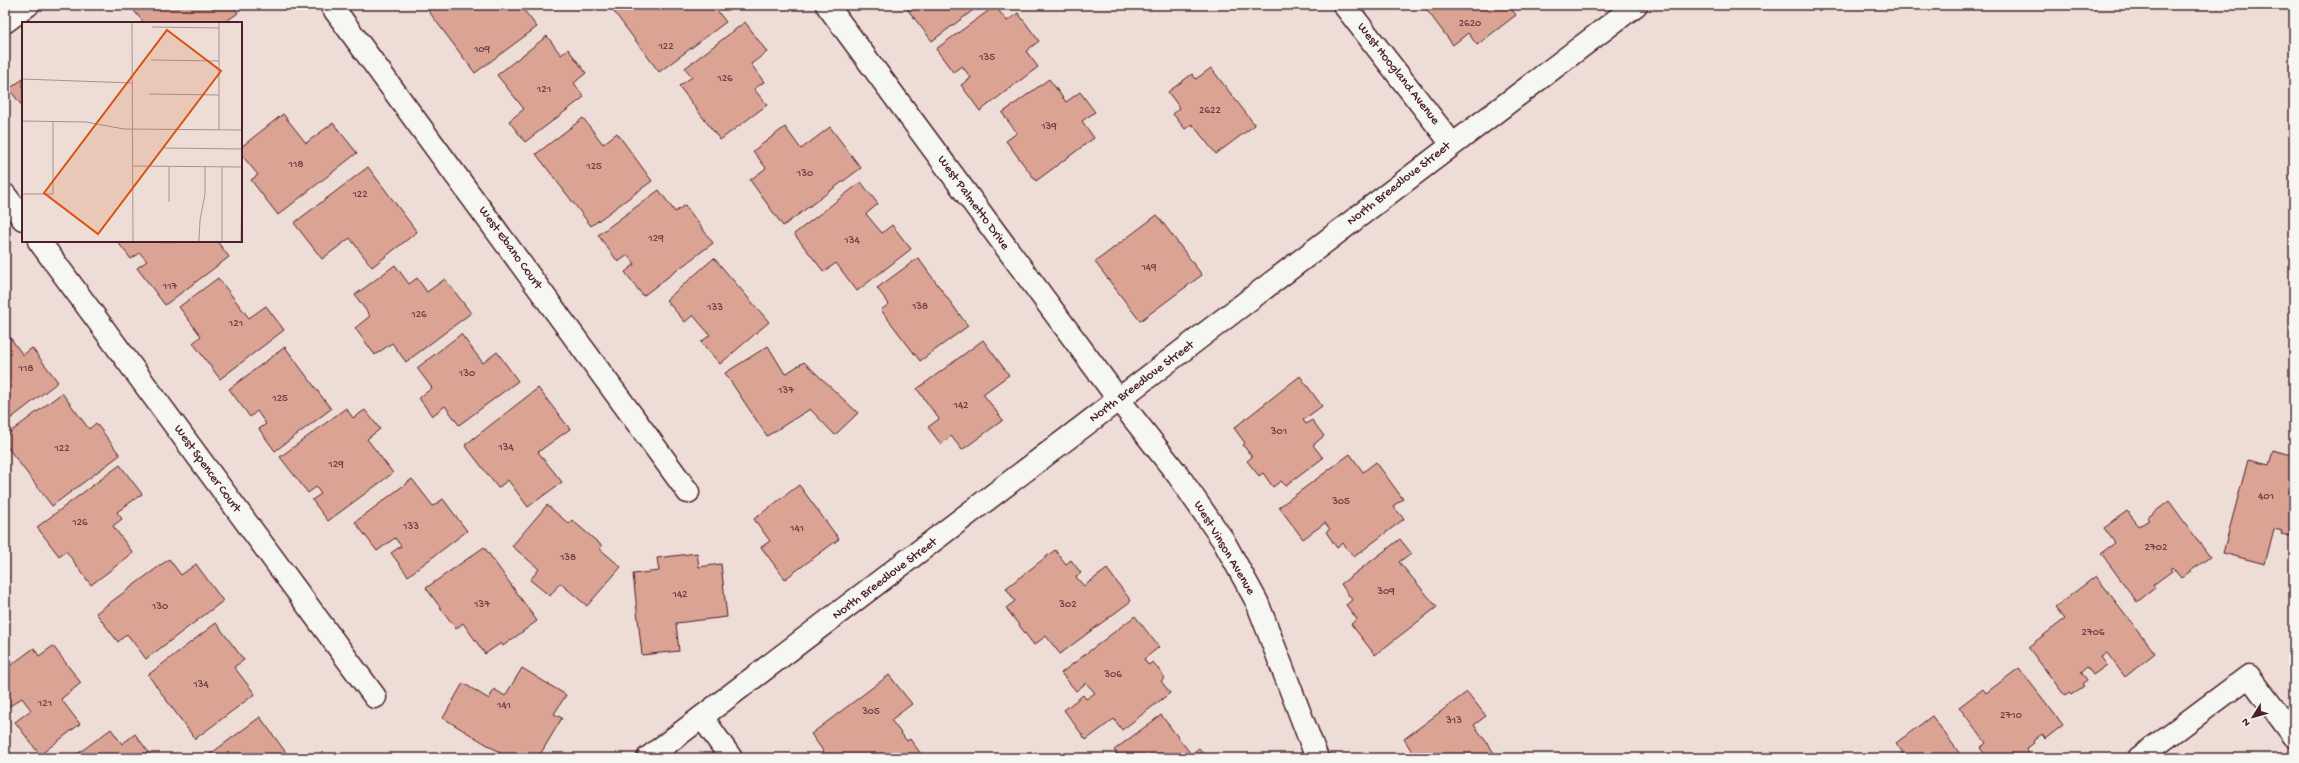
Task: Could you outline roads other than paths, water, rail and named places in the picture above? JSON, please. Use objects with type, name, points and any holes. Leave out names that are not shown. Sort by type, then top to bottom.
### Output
[{"type":"street","points":[[5,22],[28,5]]},
{"type":"street","name":"West Ebano Court","points":[[331,5],[688,492]]},
{"type":"street","name":"West Palmetto Drive","points":[[826,5],[1119,400]]},
{"type":"street","name":"West Hoogland Avenue","points":[[1344,5],[1452,144]]},
{"type":"street","name":"North Breedlove Street","points":[[648,758],[1636,5]]},
{"type":"street","points":[[5,195],[22,218]]},
{"type":"street","name":"West Spencer Court","points":[[40,242],[375,696]]},
{"type":"street","name":"West Vinson Avenue","points":[[1119,400],[1178,476],[1241,570],[1257,602],[1317,758]]},
{"type":"street","points":[[2139,758],[2249,676],[2294,736]]},
{"type":"street","points":[[702,717],[731,758]]}]
